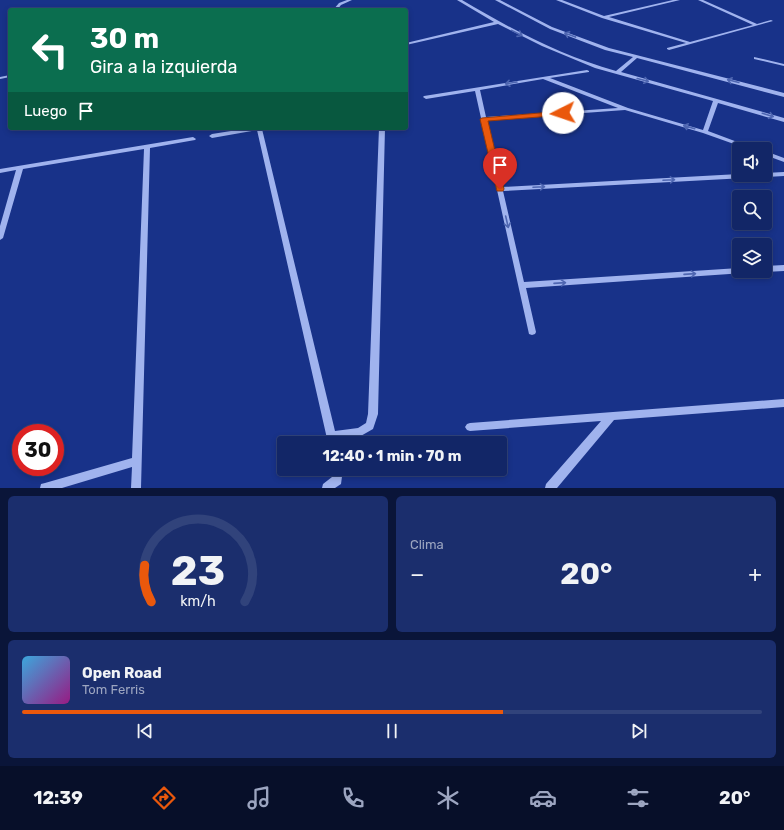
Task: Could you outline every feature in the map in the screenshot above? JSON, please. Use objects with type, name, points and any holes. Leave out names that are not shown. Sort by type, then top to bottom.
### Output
[{"type":"street","points":[[337,8],[340,4],[350,0]]},
{"type":"street","points":[[459,0],[497,23],[536,43],[578,61],[784,120]]},
{"type":"street","points":[[497,0],[551,28],[607,48],[784,95]]},
{"type":"street","points":[[558,0],[603,18],[690,43]]},
{"type":"street","points":[[603,18],[678,0]]},
{"type":"street","points":[[700,0],[757,25]]},
{"type":"street","points":[[669,49],[771,21]]},
{"type":"street","points":[[408,44],[497,23]]},
{"type":"street","points":[[617,73],[637,56]]},
{"type":"street","points":[[756,58],[784,65]]},
{"type":"street","points":[[426,97],[587,71]]},
{"type":"street","points":[[544,78],[626,109],[705,132],[733,142]]},
{"type":"street","points":[[477,89],[532,332]]},
{"type":"street","points":[[705,132],[716,100]]},
{"type":"street","points":[[484,119],[626,109]]},
{"type":"street","points":[[212,136],[247,130]]},
{"type":"street","points":[[259,130],[331,436]]},
{"type":"street","points":[[344,436],[359,432],[370,426],[373,414],[382,130]]},
{"type":"street","points":[[0,171],[193,139]]},
{"type":"street","points":[[136,488],[147,147]]},
{"type":"street","points":[[772,156],[784,160]]},
{"type":"street","points":[[0,238],[20,168]]},
{"type":"street","points":[[500,189],[784,174]]},
{"type":"street","points":[[772,269],[784,268]]},
{"type":"street","points":[[521,286],[732,272]]},
{"type":"street","points":[[470,427],[784,403]]},
{"type":"street","points":[[550,488],[612,416]]},
{"type":"street","points":[[45,488],[137,461]]},
{"type":"street","points":[[327,488],[337,480],[337,476]]},
{"type":"route","points":[[500,189],[484,119],[563,113]]}]
